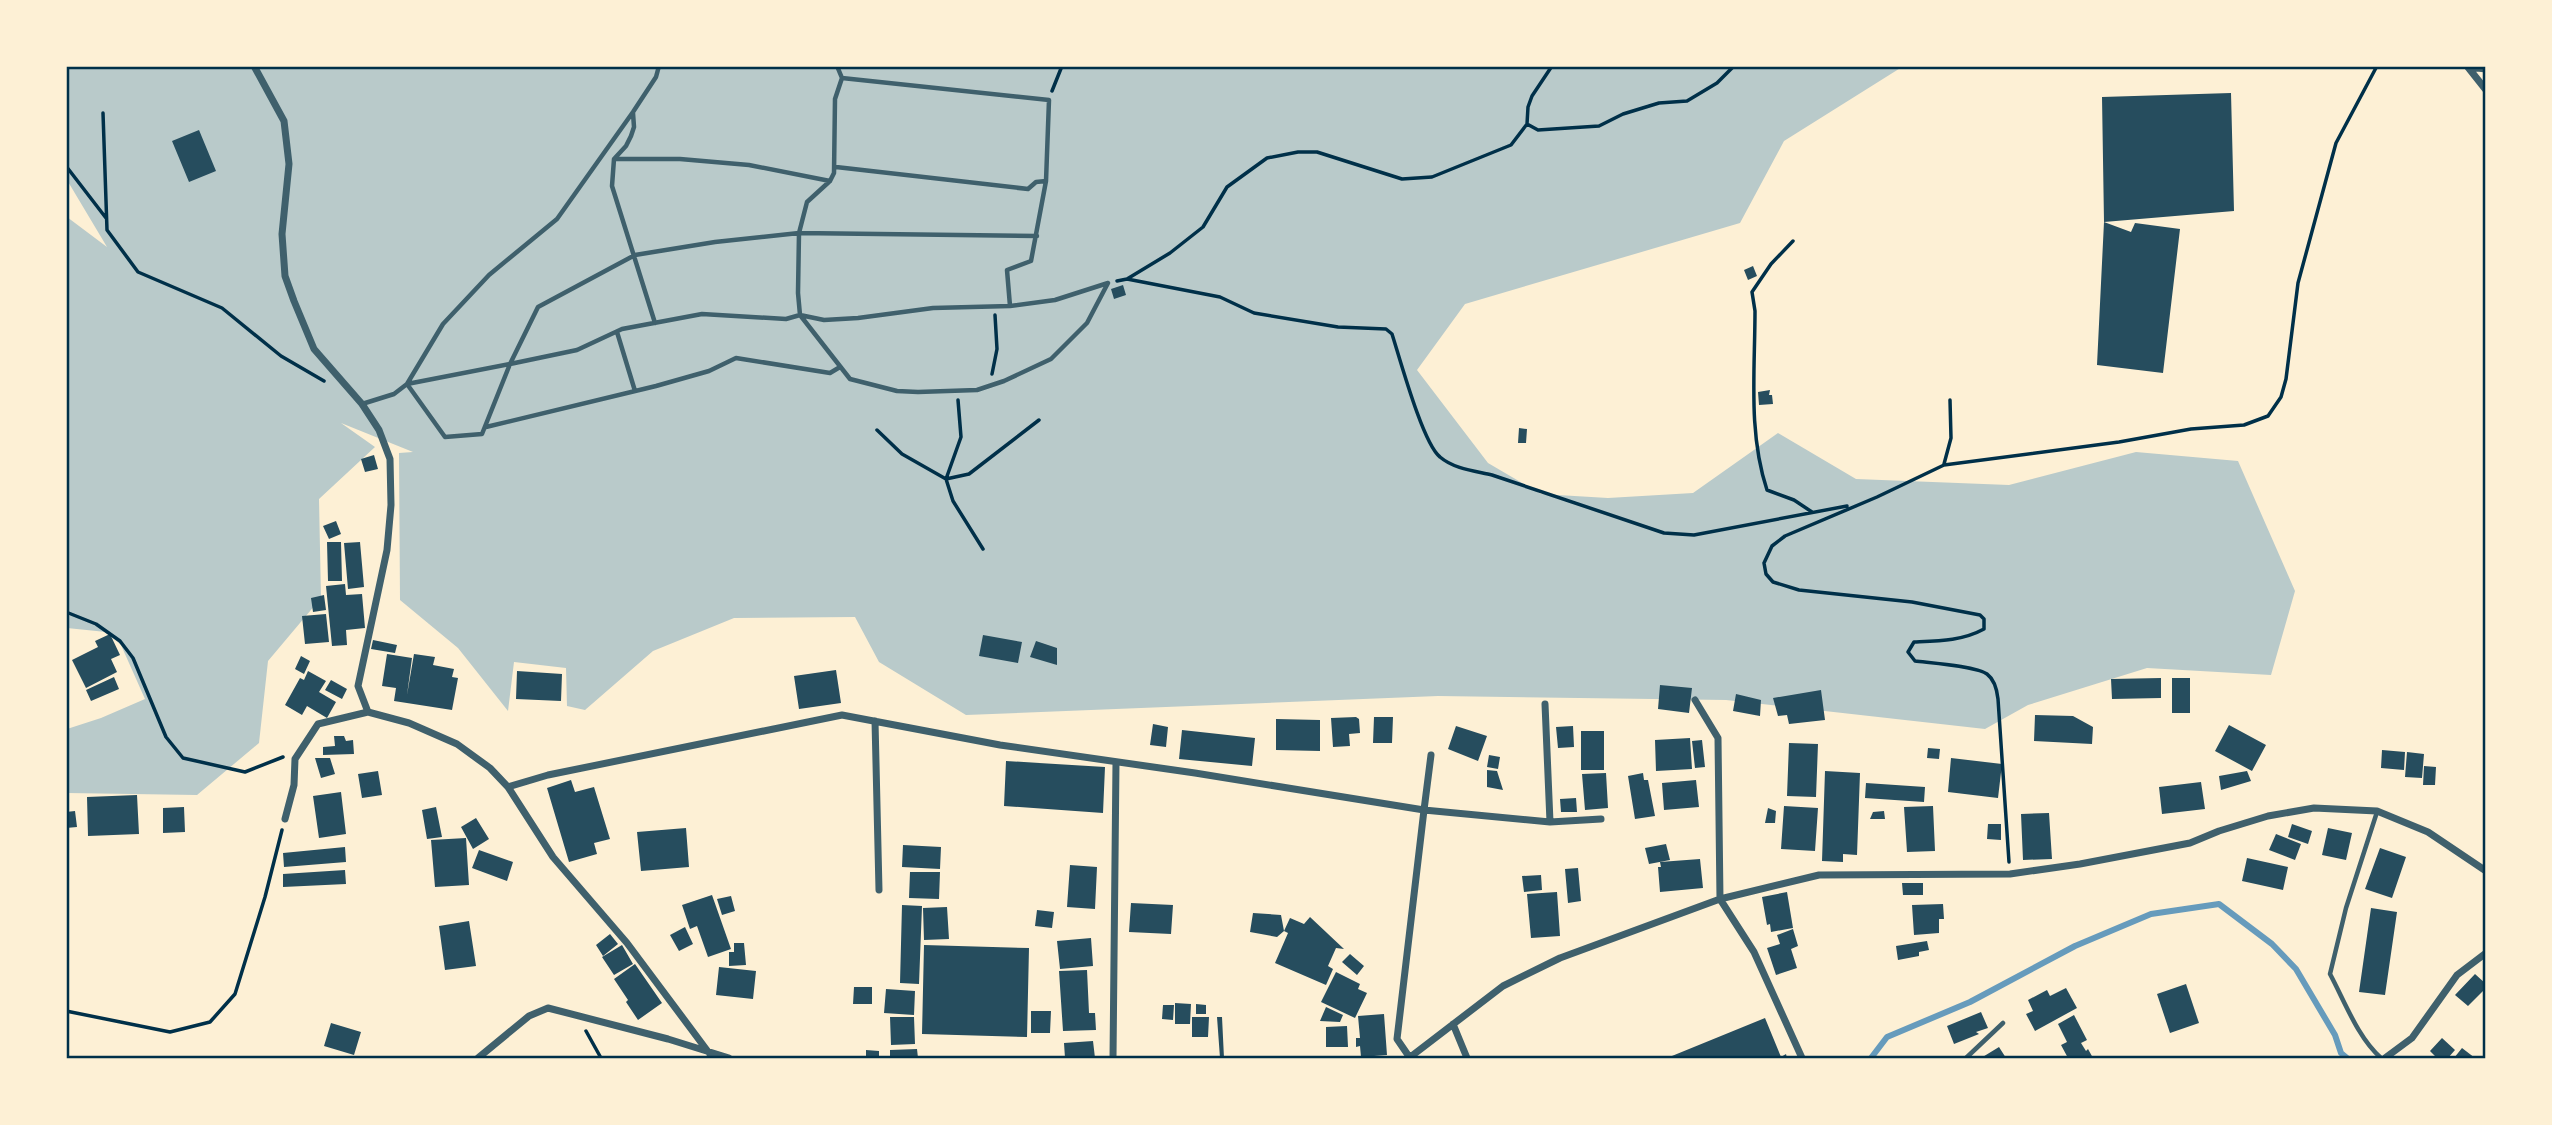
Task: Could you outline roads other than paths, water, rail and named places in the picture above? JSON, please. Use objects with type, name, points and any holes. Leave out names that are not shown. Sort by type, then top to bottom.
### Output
[{"type":"street","points":[[254,66],[284,121],[289,164],[282,234],[285,276],[314,349],[362,404],[379,430],[390,460],[391,505],[387,550],[358,686],[368,712]]},
{"type":"street","points":[[2467,67],[2486,69]]},
{"type":"street","points":[[2467,67],[2486,90]]},
{"type":"street","points":[[1695,700],[1718,738],[1720,899],[1754,952],[1802,1059]]},
{"type":"street","points":[[1545,704],[1550,822]]},
{"type":"street","points":[[285,819],[294,785],[295,759],[318,724],[368,712],[409,723],[457,744],[490,768],[508,787],[553,857],[627,943],[709,1053]]},
{"type":"street","points":[[508,787],[548,775],[842,715],[1000,745],[1424,810],[1550,822],[1601,819]]},
{"type":"street","points":[[875,721],[879,890]]},
{"type":"street","points":[[1431,755],[1397,1038],[1410,1058],[1503,986],[1560,958],[1720,899],[1819,875],[2010,874],[2190,843],[2268,816],[2315,808],[2377,811],[2428,832],[2486,871]]},
{"type":"street","points":[[1113,1059],[1116,762]]},
{"type":"street","points":[[2383,1059],[2412,1038],[2457,975],[2486,953]]},
{"type":"street","points":[[478,1059],[529,1016],[548,1008],[729,1059]]},
{"type":"street","points":[[1453,1024],[1467,1059]]},
{"type":"lane","points":[[362,404],[394,394],[407,384],[443,324],[489,275],[557,219],[633,112],[656,77],[659,66]]},
{"type":"lane","points":[[407,384],[577,350],[617,332],[702,314],[786,319],[800,315],[824,320],[858,318],[933,308],[1010,306],[1055,300],[1108,283],[1087,323],[1051,359],[977,390],[897,391],[850,379],[800,315],[799,233],[807,202],[830,181],[836,167],[835,99],[842,78],[837,66]]},
{"type":"lane","points":[[842,78],[1049,100],[1046,181],[1037,236],[1031,261],[1007,270],[1010,306]]},
{"type":"lane","points":[[633,112],[634,127],[631,136],[614,159],[612,186],[655,323]]},
{"type":"lane","points":[[614,159],[680,159],[749,165],[830,181]]},
{"type":"lane","points":[[836,167],[1028,189],[1036,182],[1046,181]]},
{"type":"lane","points":[[407,384],[445,437],[482,434],[509,364],[538,307],[635,255],[715,242],[799,233],[1037,236]]},
{"type":"lane","points":[[617,332],[635,391]]},
{"type":"lane","points":[[486,427],[709,371],[736,358],[830,373],[839,367]]},
{"type":"lane","points":[[2377,811],[2346,908],[2329,974],[2362,1035],[2371,1049],[2383,1059]]},
{"type":"lane","points":[[1966,1059],[2003,1023]]},
{"type":"waterway","points":[[1871,1058],[1887,1037],[1970,1002],[2075,946],[2151,914],[2219,904],[2272,944],[2296,969],[2335,1035],[2341,1053],[2347,1058]]}]
